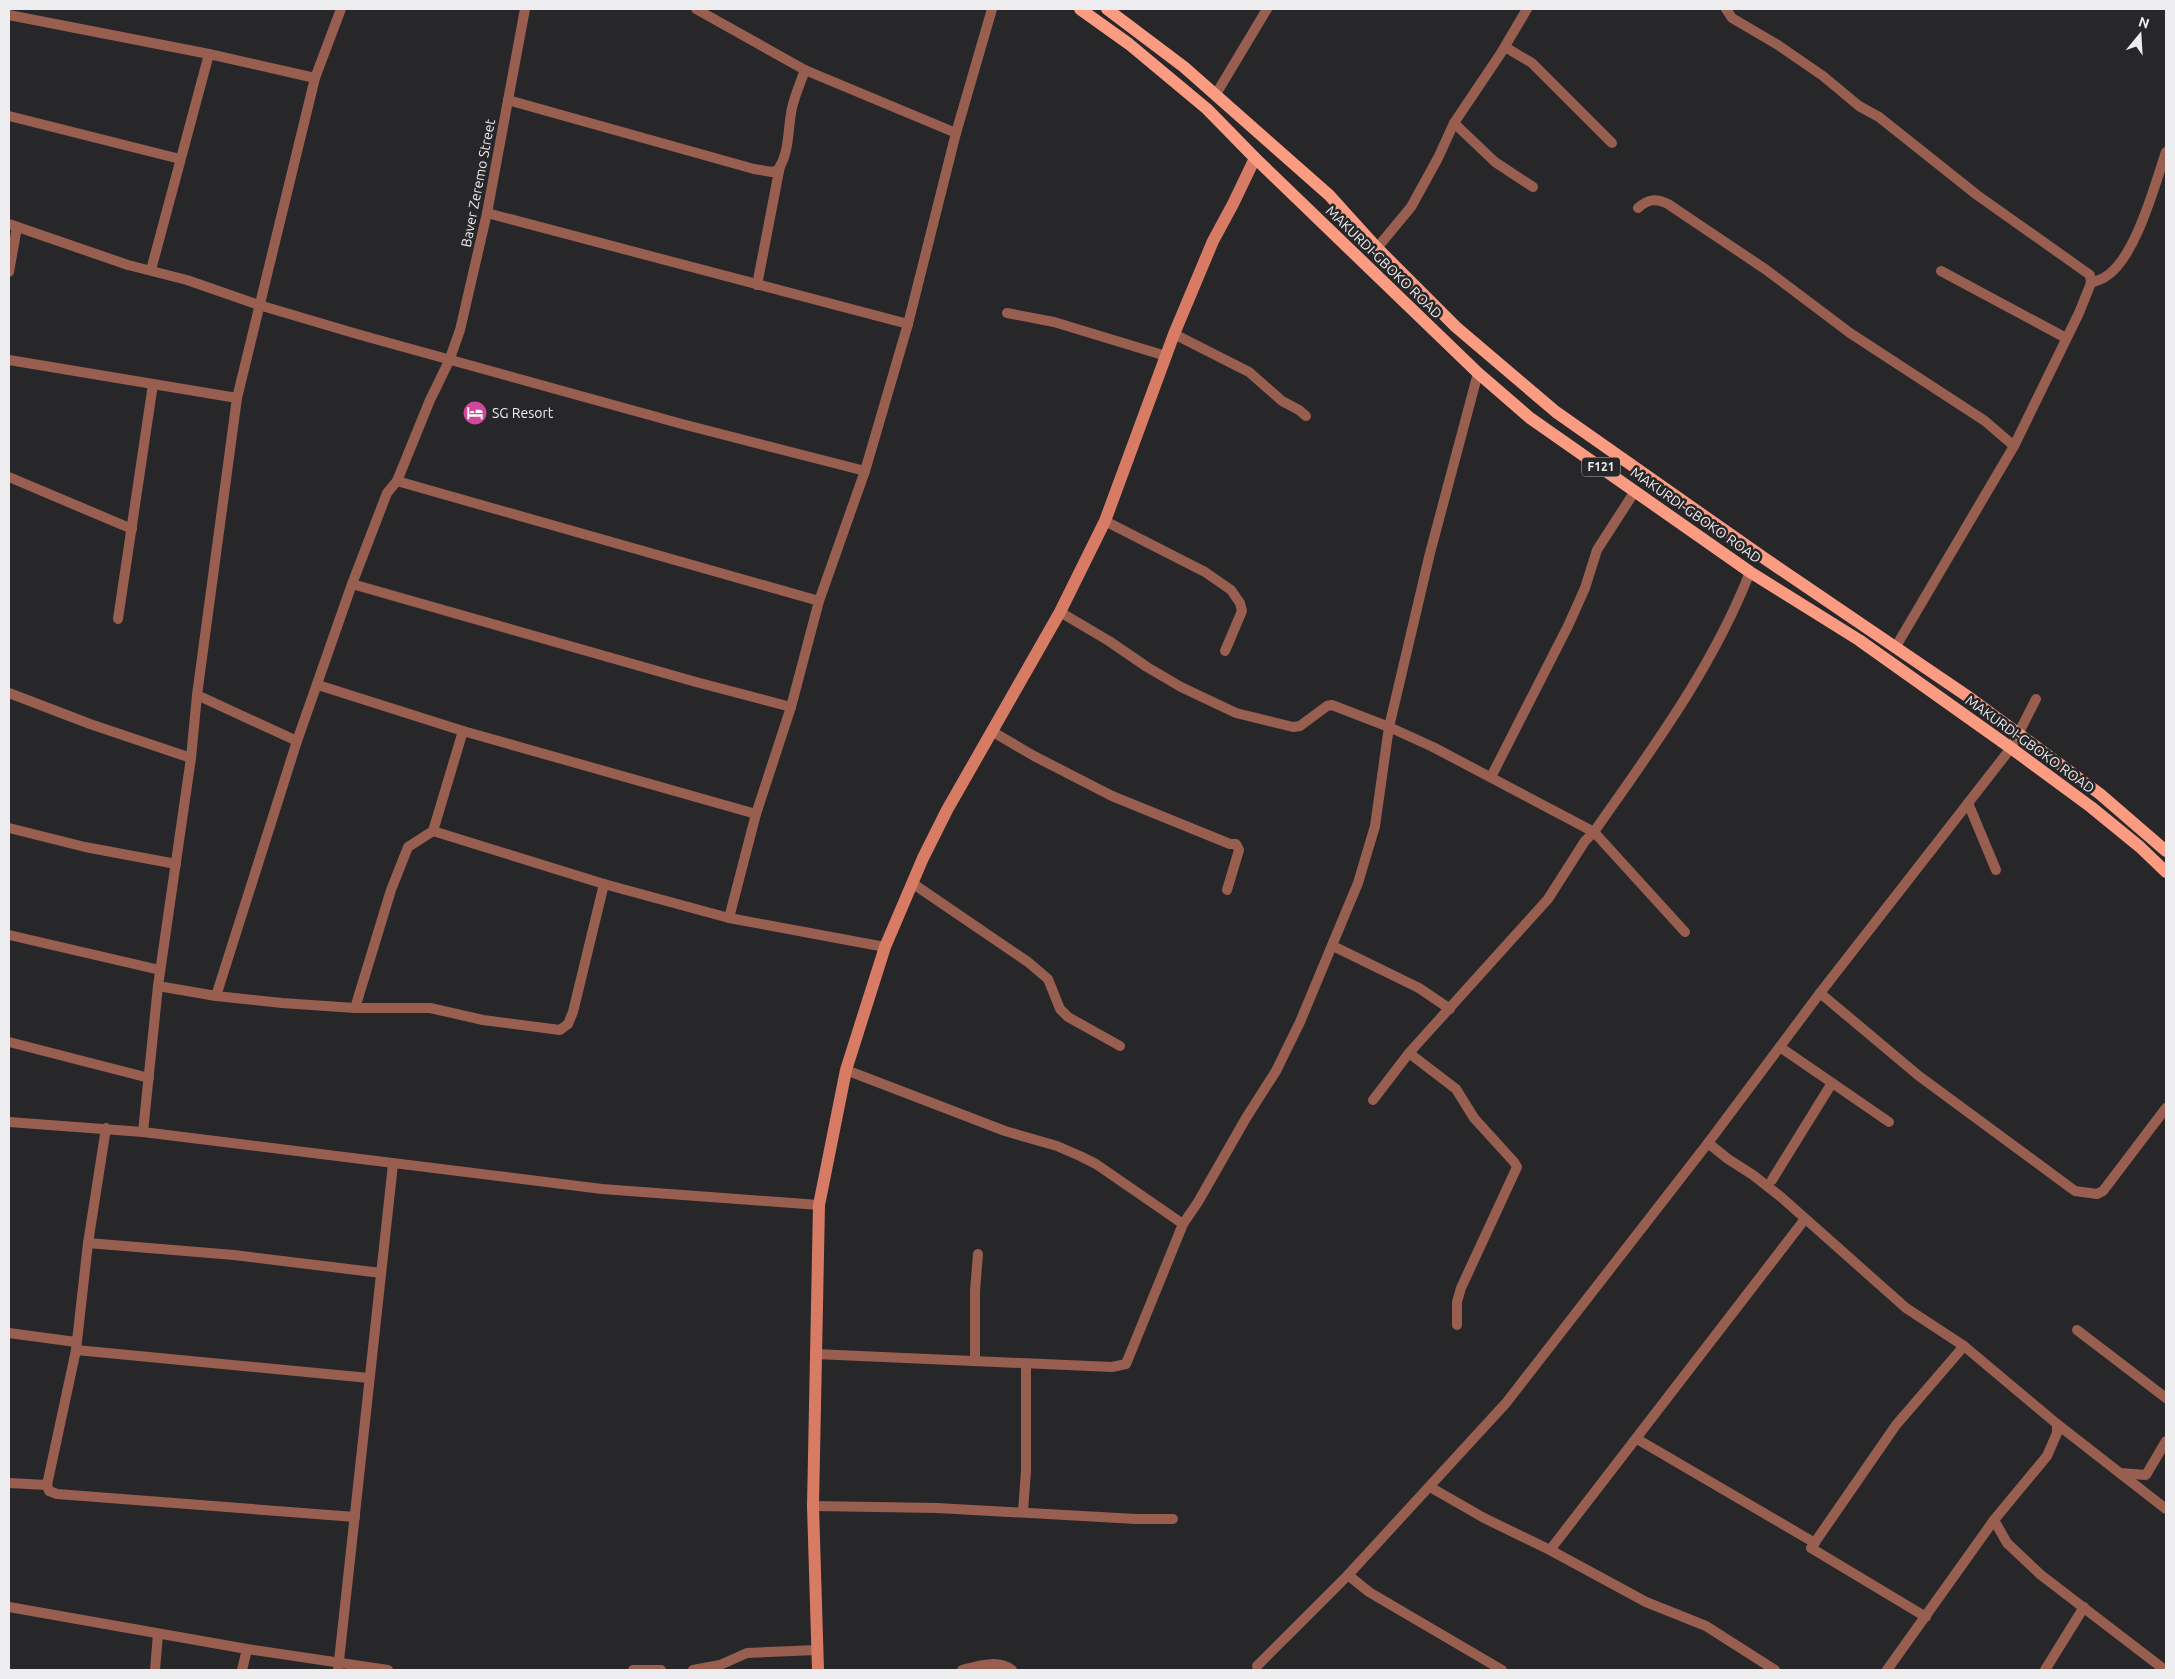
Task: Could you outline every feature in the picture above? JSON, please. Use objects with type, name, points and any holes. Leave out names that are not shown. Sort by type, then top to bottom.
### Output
[{"type":"main road","name":"MAKURDI-GBOKO ROAD","points":[[1080,9],[1174,80],[1207,109],[1255,158],[1478,373],[1530,418],[1750,572],[1859,640],[2011,748],[2091,807],[2140,847],[2166,872]]},
{"type":"main road","name":"F121","points":[[1107,9],[1138,31],[1216,94],[1329,195],[1377,248],[1456,327],[1556,412],[2019,733],[2100,794],[2166,851]]},
{"type":"street","points":[[143,1132],[160,970],[191,758],[197,695],[237,398],[315,78],[341,9]]},
{"type":"street","name":"Baver Zeremo Street","points":[[216,996],[297,741],[352,584],[387,493],[397,481],[430,400],[449,361],[460,330],[487,213],[525,9]]},
{"type":"street","points":[[696,9],[805,70],[956,134]]},
{"type":"street","points":[[729,918],[756,814],[791,707],[819,600],[865,471],[908,324],[956,134],[992,9]]},
{"type":"street","points":[[1216,94],[1267,9]]},
{"type":"street","points":[[1377,248],[1410,207],[1438,158],[1454,123],[1527,9]]},
{"type":"street","points":[[1726,9],[1732,18],[1778,45],[1822,76],[1859,106],[1880,116],[1977,195],[2090,275],[2091,283],[2014,446],[1895,648]]},
{"type":"street","points":[[9,15],[209,54],[315,78]]},
{"type":"street","points":[[1505,46],[1532,63],[1612,143]]},
{"type":"street","points":[[151,270],[209,54]]},
{"type":"street","points":[[756,285],[780,166],[789,136],[792,106],[805,70]]},
{"type":"street","points":[[508,100],[754,170],[772,172],[778,170],[780,166]]},
{"type":"street","points":[[9,116],[180,159]]},
{"type":"street","points":[[1454,123],[1495,162],[1533,187]]},
{"type":"street","points":[[2091,283],[2106,277],[2122,260],[2138,231],[2166,152]]},
{"type":"street","points":[[818,1670],[813,1506],[818,1205],[846,1070],[885,947],[912,883],[947,810],[1060,612],[1105,522],[1174,334],[1213,241],[1255,158]]},
{"type":"street","points":[[1638,208],[1645,202],[1655,200],[1668,204],[1765,269],[1850,333],[1984,421],[2014,446]]},
{"type":"street","points":[[487,213],[908,324]]},
{"type":"street","points":[[9,272],[13,225],[128,265],[187,280],[259,305],[449,361],[865,471]]},
{"type":"street","points":[[1942,271],[2066,338]]},
{"type":"street","points":[[1007,313],[1054,322],[1166,356]]},
{"type":"street","points":[[1174,334],[1249,372],[1282,401],[1306,416]]},
{"type":"street","points":[[9,360],[237,398]]},
{"type":"street","points":[[815,1354],[1112,1367],[1126,1364],[1183,1224],[1276,1071],[1300,1022],[1358,883],[1375,826],[1389,727],[1430,553],[1478,373]]},
{"type":"street","points":[[118,619],[153,384]]},
{"type":"street","points":[[9,477],[132,529]]},
{"type":"street","points":[[397,481],[819,600]]},
{"type":"street","points":[[1491,777],[1568,626],[1585,588],[1597,550],[1635,491]]},
{"type":"street","points":[[1105,522],[1205,572],[1231,590],[1240,603],[1242,611],[1225,652]]},
{"type":"street","points":[[1373,1100],[1409,1053],[1548,899],[1585,841],[1594,832],[1688,695],[1718,644],[1750,572]]},
{"type":"street","points":[[352,584],[696,682],[791,707]]},
{"type":"street","points":[[1060,612],[1181,687],[1236,713],[1293,727],[1300,726],[1332,704],[1433,747],[1594,832],[1685,932]]},
{"type":"street","points":[[318,685],[463,731],[756,814]]},
{"type":"street","points":[[9,693],[90,724],[191,758]]},
{"type":"street","points":[[197,695],[297,741]]},
{"type":"street","points":[[1257,1666],[1348,1575],[1506,1403],[1708,1143],[1820,993],[1827,987],[2011,748],[2036,699]]},
{"type":"street","points":[[355,1008],[391,890],[408,847],[433,831],[463,731]]},
{"type":"street","points":[[993,732],[1034,756],[1112,796],[1230,844],[1236,844],[1239,850],[1227,890]]},
{"type":"street","points":[[1968,803],[1996,870]]},
{"type":"street","points":[[9,828],[85,847],[176,864]]},
{"type":"street","points":[[433,831],[604,884],[729,918],[885,947]]},
{"type":"street","points":[[912,883],[1028,962],[1048,979],[1060,1009],[1068,1017],[1120,1046]]},
{"type":"street","points":[[158,986],[216,996],[355,1008],[430,1008],[483,1020],[542,1029],[564,1029],[573,1012],[604,884]]},
{"type":"street","points":[[9,935],[46,942],[160,970]]},
{"type":"street","points":[[1333,946],[1419,988],[1450,1009]]},
{"type":"street","points":[[1820,993],[1919,1076],[2076,1192],[2097,1194],[2104,1191],[2166,1108]]},
{"type":"street","points":[[9,1042],[149,1078]]},
{"type":"street","points":[[1780,1047],[1889,1122]]},
{"type":"street","points":[[1409,1053],[1456,1089],[1474,1118],[1517,1167],[1461,1288],[1457,1302],[1457,1325]]},
{"type":"street","points":[[846,1070],[1005,1131],[1057,1146],[1080,1156],[1096,1164],[1183,1224]]},
{"type":"street","points":[[1772,1180],[1832,1083]]},
{"type":"street","points":[[9,1122],[143,1132],[602,1189],[818,1205]]},
{"type":"street","points":[[106,1128],[88,1243],[76,1346],[47,1485],[48,1491],[57,1494],[355,1517]]},
{"type":"street","points":[[1708,1143],[1753,1175],[1906,1308],[1964,1346],[2057,1424],[2166,1509]]},
{"type":"street","points":[[338,1666],[393,1164]]},
{"type":"street","points":[[1550,1550],[1805,1219]]},
{"type":"street","points":[[88,1243],[234,1255],[381,1273]]},
{"type":"street","points":[[975,1361],[975,1291],[978,1254]]},
{"type":"street","points":[[2077,1330],[2166,1398]]},
{"type":"street","points":[[9,1333],[76,1346],[370,1378]]},
{"type":"street","points":[[1926,1618],[1811,1548],[1896,1425],[1964,1346]]},
{"type":"street","points":[[1023,1511],[1026,1471],[1026,1364]]},
{"type":"street","points":[[1887,1670],[1926,1618],[1994,1520],[2047,1456],[2057,1433],[2057,1424]]},
{"type":"street","points":[[1637,1439],[1815,1543]]},
{"type":"street","points":[[2149,1496],[2146,1475],[2166,1441]]},
{"type":"street","points":[[2120,1473],[2146,1475]]},
{"type":"street","points":[[9,1483],[47,1485]]},
{"type":"street","points":[[1430,1487],[1484,1518],[1550,1550],[1646,1602],[1706,1626],[1775,1670]]},
{"type":"street","points":[[813,1506],[1023,1511],[1136,1519],[1173,1519]]},
{"type":"street","points":[[1994,1520],[2007,1543],[2041,1575],[2165,1670]]},
{"type":"street","points":[[1348,1575],[1370,1592],[1502,1670]]},
{"type":"street","points":[[9,1607],[247,1648],[338,1666],[388,1670]]},
{"type":"street","points":[[2046,1670],[2084,1607]]},
{"type":"street","points":[[155,1670],[158,1634]]},
{"type":"street","points":[[242,1670],[247,1648]]},
{"type":"street","points":[[692,1670],[708,1668],[753,1652],[817,1650]]},
{"type":"street","points":[[962,1670],[989,1663],[999,1664],[1012,1670]]},
{"type":"street","points":[[633,1670],[660,1670]]},
{"type":"place","name":"SG Resort","points":[[475,413]]}]
